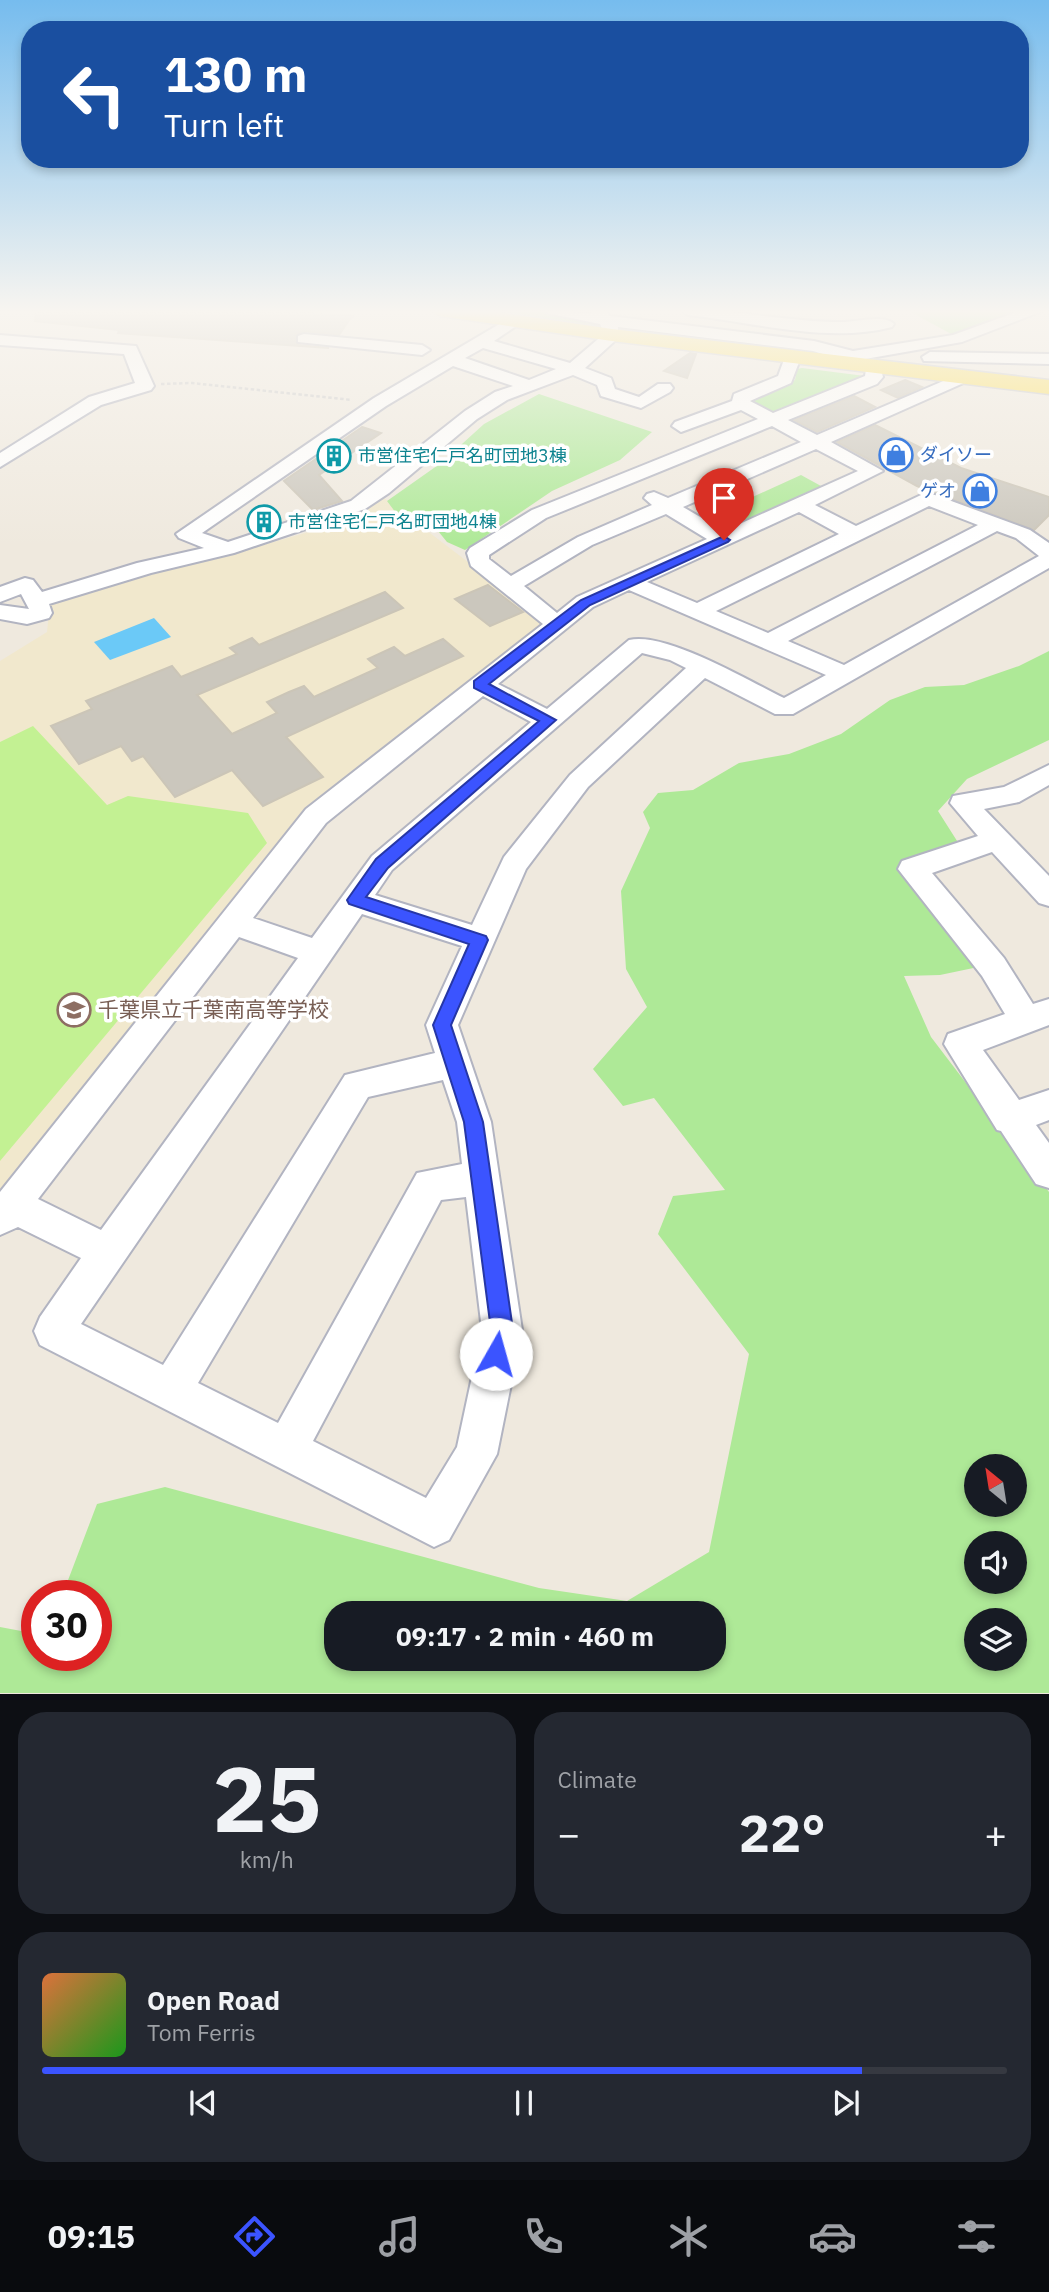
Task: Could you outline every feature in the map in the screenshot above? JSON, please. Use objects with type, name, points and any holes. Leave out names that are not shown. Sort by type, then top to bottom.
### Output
[{"type":"street","points":[[0,461],[94,401],[135,389]]},
{"type":"street","points":[[226,548],[186,534],[403,389]]},
{"type":"street","points":[[37,601],[145,568],[226,548],[329,517],[358,505],[382,489],[471,415],[501,396],[518,389]]},
{"type":"street","points":[[606,389],[607,392],[641,403],[662,389]]},
{"type":"street","points":[[107,1252],[6,1212],[316,816],[585,602],[873,471],[742,404],[740,398],[760,389]]},
{"type":"street","points":[[556,623],[479,561],[478,553],[539,514],[849,389]]},
{"type":"street","points":[[509,586],[585,541],[940,389]]},
{"type":"street","points":[[681,426],[742,404]]},
{"type":"street","points":[[625,480],[724,540]]},
{"type":"street","points":[[700,610],[928,499],[1023,534],[1047,548],[845,674],[784,708],[702,667],[678,655],[637,645],[382,863],[317,952],[54,1331],[434,1525],[476,1454],[502,1330],[474,1122],[442,1025],[514,864],[579,780],[702,667]]},
{"type":"street","points":[[800,505],[855,534]]},
{"type":"street","points":[[772,640],[995,524]]},
{"type":"street","points":[[629,582],[772,640],[845,674]]},
{"type":"street","points":[[0,595],[25,585],[37,601],[41,613],[27,617],[0,612]]},
{"type":"street","points":[[479,684],[548,720]]},
{"type":"street","points":[[1043,881],[997,840],[963,803],[1010,795],[1049,774]]},
{"type":"street","points":[[997,840],[912,869],[993,967],[1038,1016],[960,1044],[1009,1119],[1049,1172]]},
{"type":"street","points":[[355,900],[480,940]]},
{"type":"street","points":[[231,922],[317,952]]},
{"type":"street","points":[[170,1391],[357,1085],[454,1063]]},
{"type":"street","points":[[1009,1119],[1049,1105]]},
{"type":"street","points":[[286,1450],[430,1185],[482,1178]]},
{"type":"path","points":[[252,389],[380,402]]},
{"type":"shaded area","name":"千葉県立千葉南高等学校","points":[[384,498],[540,617],[540,627],[294,824],[0,1196],[0,661],[47,632],[50,603],[174,565],[234,553],[316,530]]},
{"type":"green space","points":[[772,389],[835,389],[779,413],[768,413],[749,402],[749,398]]},
{"type":"green space","points":[[539,394],[652,432],[620,460],[552,491],[465,550],[447,542],[434,526],[399,517],[387,501],[441,463],[484,424]]},
{"type":"green space","points":[[801,475],[821,486],[719,533],[700,521]]},
{"type":"green space","points":[[1049,651],[1049,740],[967,779],[938,811],[959,844],[901,864],[983,966],[940,975],[904,976],[931,1037],[1049,1192],[1049,1693],[0,1693],[0,1627],[21,1631],[21,1671],[112,1671],[112,1580],[68,1580],[97,1504],[165,1487],[539,1588],[627,1601],[709,1552],[749,1354],[658,1234],[673,1196],[725,1190],[654,1098],[623,1106],[593,1069],[647,1007],[626,969],[621,891],[650,828],[643,812],[658,793],[693,790],[739,763],[789,754],[841,734],[890,700],[925,687],[964,685],[1019,666]]},
{"type":"green space","points":[[33,726],[107,805],[128,796],[248,813],[267,843],[0,1161],[0,742]]},
{"type":"water","points":[[154,618],[171,637],[110,660],[94,642]]},
{"type":"building","points":[[883,389],[918,389],[898,398],[881,390]]},
{"type":"building","points":[[854,396],[875,407],[817,432],[794,420]]},
{"type":"building","points":[[875,425],[961,468],[1049,497],[1049,515],[1034,530],[917,486],[837,442]]},
{"type":"building","points":[[362,427],[381,433],[319,475],[342,501],[313,510],[284,481]]},
{"type":"building","points":[[488,585],[523,612],[490,626],[455,599]]},
{"type":"building","points":[[385,592],[403,608],[197,695],[232,734],[277,713],[267,702],[304,686],[314,697],[378,668],[368,659],[394,647],[405,656],[443,639],[463,656],[286,737],[323,777],[263,806],[232,770],[175,797],[143,756],[132,761],[121,746],[79,764],[51,726],[92,709],[86,701],[172,666],[181,677],[237,654],[230,648],[252,638],[259,645]]},
{"type":"place","name":"ダイソー","points":[[896,455]]},
{"type":"place","name":"市営住宅仁戸名町団地3棟","points":[[334,456]]},
{"type":"place","name":"ゲオ","points":[[980,491]]},
{"type":"place","name":"市営住宅仁戸名町団地4棟","points":[[264,522]]},
{"type":"place","name":"千葉県立千葉南高等学校","points":[[74,1010]]},
{"type":"route","points":[[496,1354],[502,1330],[474,1122],[442,1025],[480,940],[355,900],[382,863],[548,720],[479,684],[585,602],[724,540]]}]
